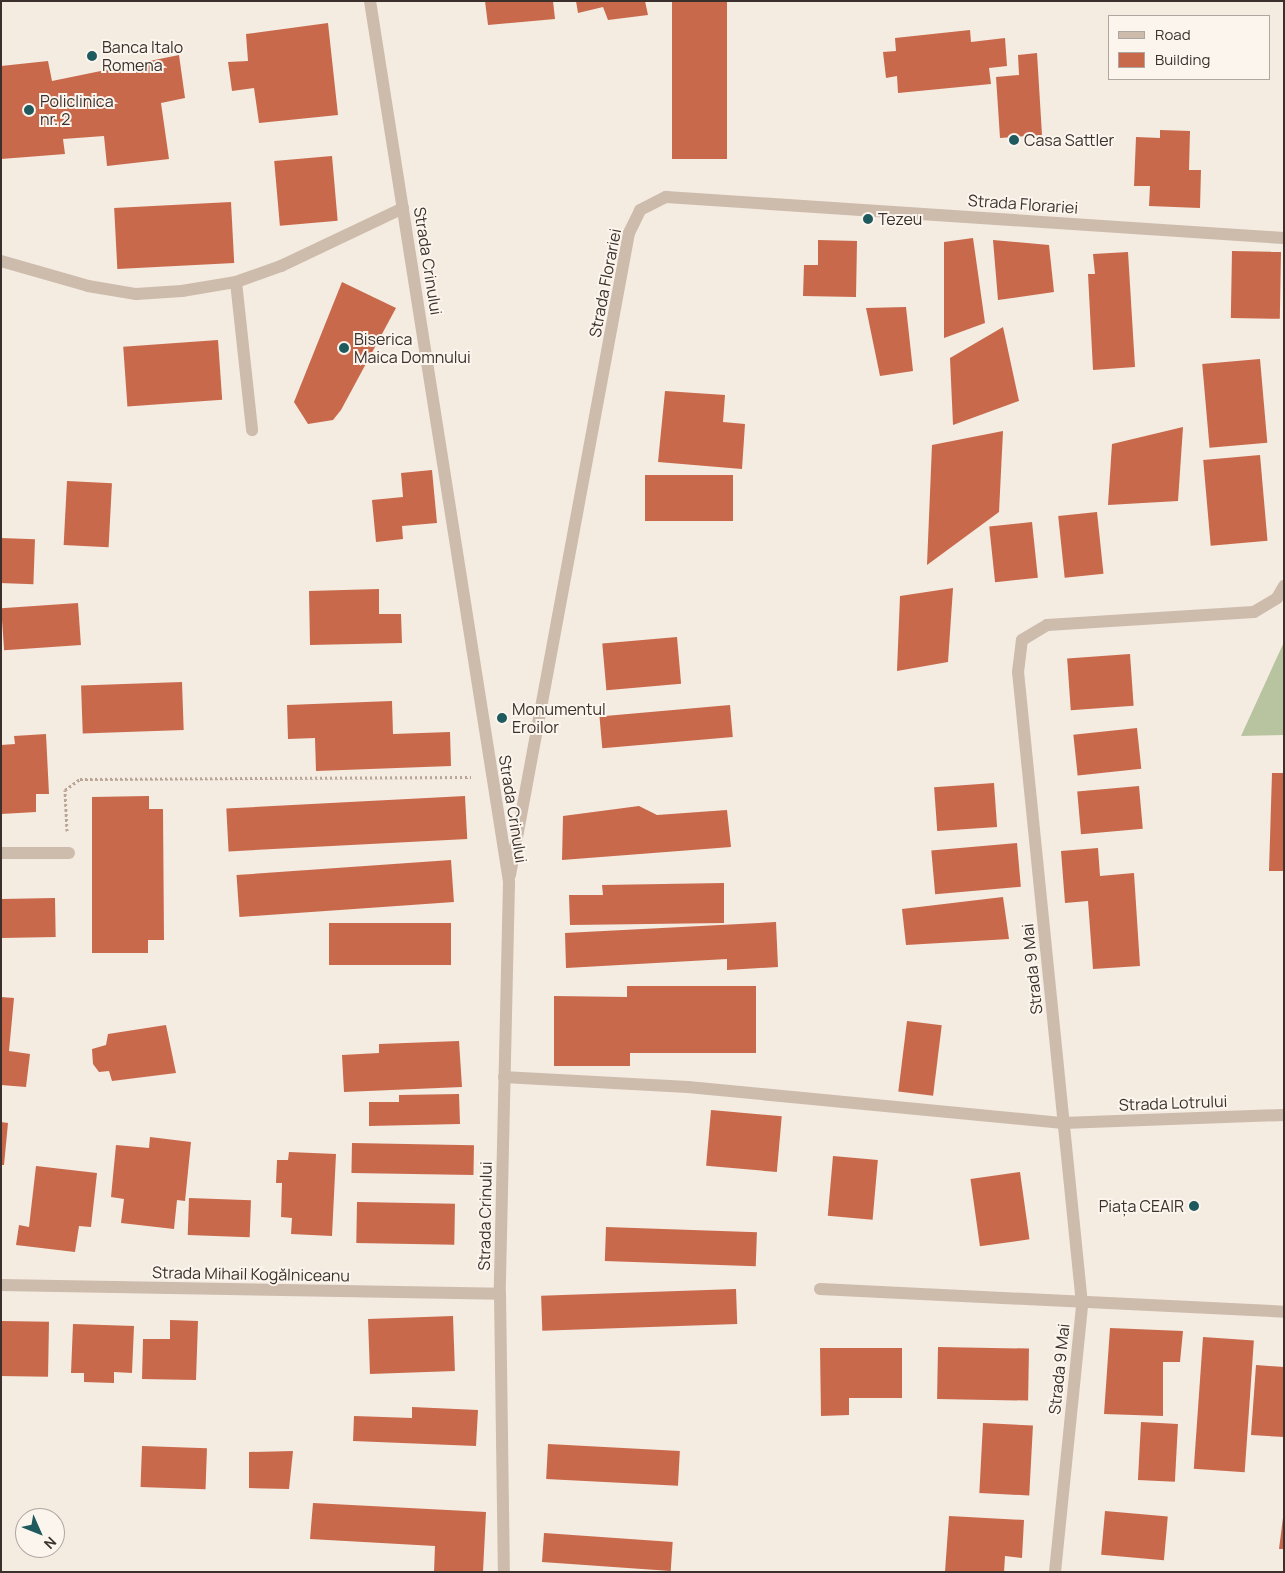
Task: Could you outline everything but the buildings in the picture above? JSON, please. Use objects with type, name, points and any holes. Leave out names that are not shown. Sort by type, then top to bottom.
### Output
[{"type":"street","name":"Strada Crinului","points":[[370,1],[509,882],[500,1294],[504,1572]]},
{"type":"street","name":"Strada Florariei","points":[[509,882],[629,233],[640,210],[666,197],[1284,238]]},
{"type":"street","points":[[1,261],[88,286],[136,294],[236,282],[403,208]]},
{"type":"street","points":[[236,282],[252,430]]},
{"type":"street","name":"Strada 9 Mai","points":[[1055,1572],[1082,1304],[1018,672],[1022,640],[1047,626],[1254,612],[1277,598],[1284,586]]},
{"type":"street","points":[[1,853],[69,852]]},
{"type":"street","name":"Strada Lotrului","points":[[504,1076],[698,1088],[1063,1123],[1284,1115]]},
{"type":"street","name":"Strada Mihail Kogălniceanu","points":[[1,1285],[500,1294]]},
{"type":"street","points":[[820,1289],[1082,1304],[1284,1312]]},
{"type":"path","points":[[69,852],[65,790],[80,779],[491,777]]},
{"type":"green space","points":[[1284,642],[1284,735],[1241,736]]},
{"type":"place","name":"Banca Italo Romena","points":[[92,56]]},
{"type":"place","name":"Policlinica nr. 2","points":[[29,110]]},
{"type":"place","name":"Casa Sattler","points":[[1014,140]]},
{"type":"place","name":"Tezeu","points":[[868,219]]},
{"type":"place","name":"Biserica Maica Domnului","points":[[344,348]]},
{"type":"place","name":"Monumentul Eroilor","points":[[502,718]]},
{"type":"place","name":"Piața CEAIR","points":[[1194,1206]]}]
